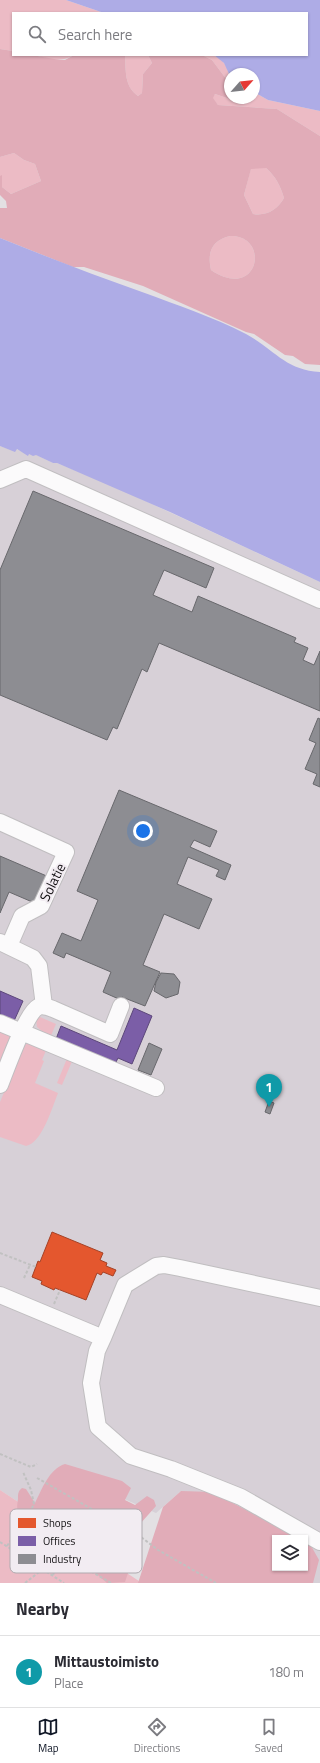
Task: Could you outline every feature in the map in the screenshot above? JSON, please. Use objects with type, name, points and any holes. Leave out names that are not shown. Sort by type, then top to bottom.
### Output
[{"type":"lane","points":[[0,480],[26,469],[320,600]]},
{"type":"lane","name":"Solatie","points":[[0,822],[66,852],[41,906],[22,916],[4,944]]},
{"type":"lane","points":[[4,944],[33,958],[39,966],[44,1006]]},
{"type":"lane","points":[[0,1085],[22,1032],[37,1008],[44,1006],[110,1034],[121,1006]]},
{"type":"lane","points":[[0,1023],[156,1088]]},
{"type":"lane","points":[[320,1298],[180,1268],[156,1266],[125,1284],[97,1351],[91,1383],[98,1427],[130,1456],[171,1469],[241,1497],[320,1542]]},
{"type":"lane","points":[[0,1295],[103,1338]]},
{"type":"path","points":[[0,1253],[36,1267]]},
{"type":"path","points":[[24,1278],[30,1265]]},
{"type":"path","points":[[0,1454],[31,1467],[37,1464]]},
{"type":"path","points":[[23,1472],[31,1490],[34,1504],[32,1509]]},
{"type":"path","points":[[37,1478],[92,1509]]},
{"type":"path","points":[[142,1537],[158,1550],[216,1583]]},
{"type":"path","points":[[0,1542],[10,1548]]},
{"type":"path","points":[[7,1546],[10,1542]]},
{"type":"path","points":[[25,1583],[39,1573]]},
{"type":"path","points":[[49,1573],[64,1583]]},
{"type":"path","points":[[95,1573],[111,1583]]},
{"type":"shaded area","points":[[0,0],[66,0],[101,12],[12,12],[12,51],[0,49]]},
{"type":"shaded area","points":[[0,49],[12,51],[12,56],[38,56],[60,60],[65,60],[72,56],[125,56],[128,83],[133,92],[138,96],[142,93],[143,74],[152,63],[148,56],[204,56],[212,60],[224,76],[224,97],[215,94],[213,98],[218,105],[277,109],[320,136],[320,365],[305,364],[293,356],[285,355],[254,334],[246,332],[143,286],[84,267],[73,267],[0,238],[0,208],[7,208],[6,201],[0,195],[0,176],[2,175],[2,187],[11,194],[41,181],[35,164],[24,160],[14,153],[0,157]],"holes":[[[266,168],[277,182],[284,198],[275,209],[263,214],[253,214],[244,195],[251,169]],[[230,236],[243,238],[251,245],[255,255],[254,265],[249,273],[240,278],[227,278],[211,270],[210,258],[212,248],[219,240]]]},
{"type":"shaded area","points":[[36,56],[72,56],[58,60]]},
{"type":"shaded area","points":[[125,56],[148,56],[152,63],[143,74],[142,93],[138,96],[130,88],[126,72]]},
{"type":"shaded area","points":[[204,56],[216,56],[225,64],[227,68],[224,68],[224,76],[212,60]]},
{"type":"shaded area","points":[[215,94],[224,97],[224,104],[260,104],[260,95],[268,100],[320,111],[320,136],[277,109],[218,105],[212,98]]},
{"type":"shaded area","points":[[14,153],[24,160],[35,164],[41,181],[11,194],[2,187],[2,176],[0,176],[0,157]]},
{"type":"shaded area","points":[[251,168],[266,168],[275,178],[284,198],[275,209],[267,213],[253,214],[244,195]]},
{"type":"shaded area","points":[[230,236],[243,238],[251,245],[255,255],[254,265],[249,273],[240,278],[227,278],[211,270],[210,258],[212,248],[219,240]]},
{"type":"shaded area","points":[[0,446],[15,451],[16,449],[29,454],[35,454],[53,463],[57,463],[113,486],[320,582],[320,1583],[313,1583],[308,1557],[308,1535],[290,1535],[181,1491],[156,1513],[56,1469],[33,1509],[29,1509],[0,1490]]},
{"type":"shaded area","points":[[40,1017],[56,1024],[50,1038],[37,1027],[36,1020]]},
{"type":"shaded area","points":[[0,1028],[11,1035],[0,1068]]},
{"type":"shaded area","points":[[30,1041],[47,1048],[42,1060],[44,1061],[35,1083],[58,1093],[42,1132],[37,1139],[26,1146],[0,1137],[0,1102],[23,1047]]},
{"type":"shaded area","points":[[68,1056],[73,1059],[62,1085],[57,1083]]},
{"type":"shaded area","points":[[65,1464],[122,1481],[131,1488],[125,1500],[135,1505],[147,1496],[154,1500],[156,1506],[142,1522],[142,1509],[17,1509],[19,1491],[22,1488],[26,1489],[35,1503],[50,1475]]},
{"type":"shaded area","points":[[0,1490],[29,1509],[10,1509],[10,1573],[127,1573],[142,1583],[0,1583]]},
{"type":"shaded area","points":[[181,1491],[212,1492],[293,1535],[272,1535],[272,1571],[308,1571],[308,1543],[319,1560],[313,1583],[138,1583],[163,1507]]},
{"type":"shaded area","points":[[96,1573],[128,1573],[125,1582],[107,1583]]},
{"type":"water","points":[[66,0],[320,0],[320,111],[268,100],[260,95],[260,68],[226,68],[224,63],[215,56],[308,56],[308,12],[101,12]]},
{"type":"water","points":[[0,238],[208,317],[246,334],[289,363],[308,370],[320,372],[320,582],[170,512],[57,463],[53,463],[36,455],[33,456],[29,454],[28,456],[17,449],[15,452],[0,446]]},
{"type":"building: Shops","points":[[52,1232],[103,1253],[100,1260],[107,1263],[106,1266],[116,1270],[113,1276],[103,1272],[101,1275],[97,1273],[86,1300],[55,1288],[54,1290],[41,1284],[42,1281],[32,1277],[38,1261],[40,1262]]},
{"type":"building: Offices","points":[[0,991],[23,1001],[14,1021],[0,1015]]},
{"type":"building: Offices","points":[[134,1008],[152,1016],[132,1064],[118,1058],[115,1064],[56,1039],[61,1026],[117,1050]]},
{"type":"building: Industry","points":[[33,491],[214,568],[206,588],[164,570],[153,595],[192,612],[198,596],[296,638],[294,642],[308,648],[303,660],[314,665],[320,651],[320,711],[159,643],[147,672],[142,669],[117,729],[113,727],[107,740],[0,695],[0,570]]},
{"type":"building: Industry","points":[[318,718],[320,719],[320,787],[313,784],[317,774],[305,769],[316,743],[309,740]]},
{"type":"building: Industry","points":[[119,790],[217,831],[210,847],[194,840],[190,847],[231,865],[225,880],[216,876],[219,870],[188,857],[177,884],[212,899],[199,929],[164,914],[143,965],[160,972],[145,1006],[122,997],[121,1000],[103,992],[111,972],[66,953],[64,958],[53,953],[62,933],[81,941],[98,900],[77,891]]},
{"type":"building: Industry","points":[[0,856],[49,877],[37,904],[9,892],[0,913]]},
{"type":"building: Industry","points":[[161,973],[174,974],[180,982],[178,994],[166,998],[154,991],[156,982]]},
{"type":"building: Industry","points":[[149,1043],[162,1049],[151,1075],[138,1070]]},
{"type":"building: Industry","points":[[269,1101],[274,1103],[270,1114],[265,1112]]},
{"type":"place","name":"Mittaustoimisto","points":[[269,1107]]}]
